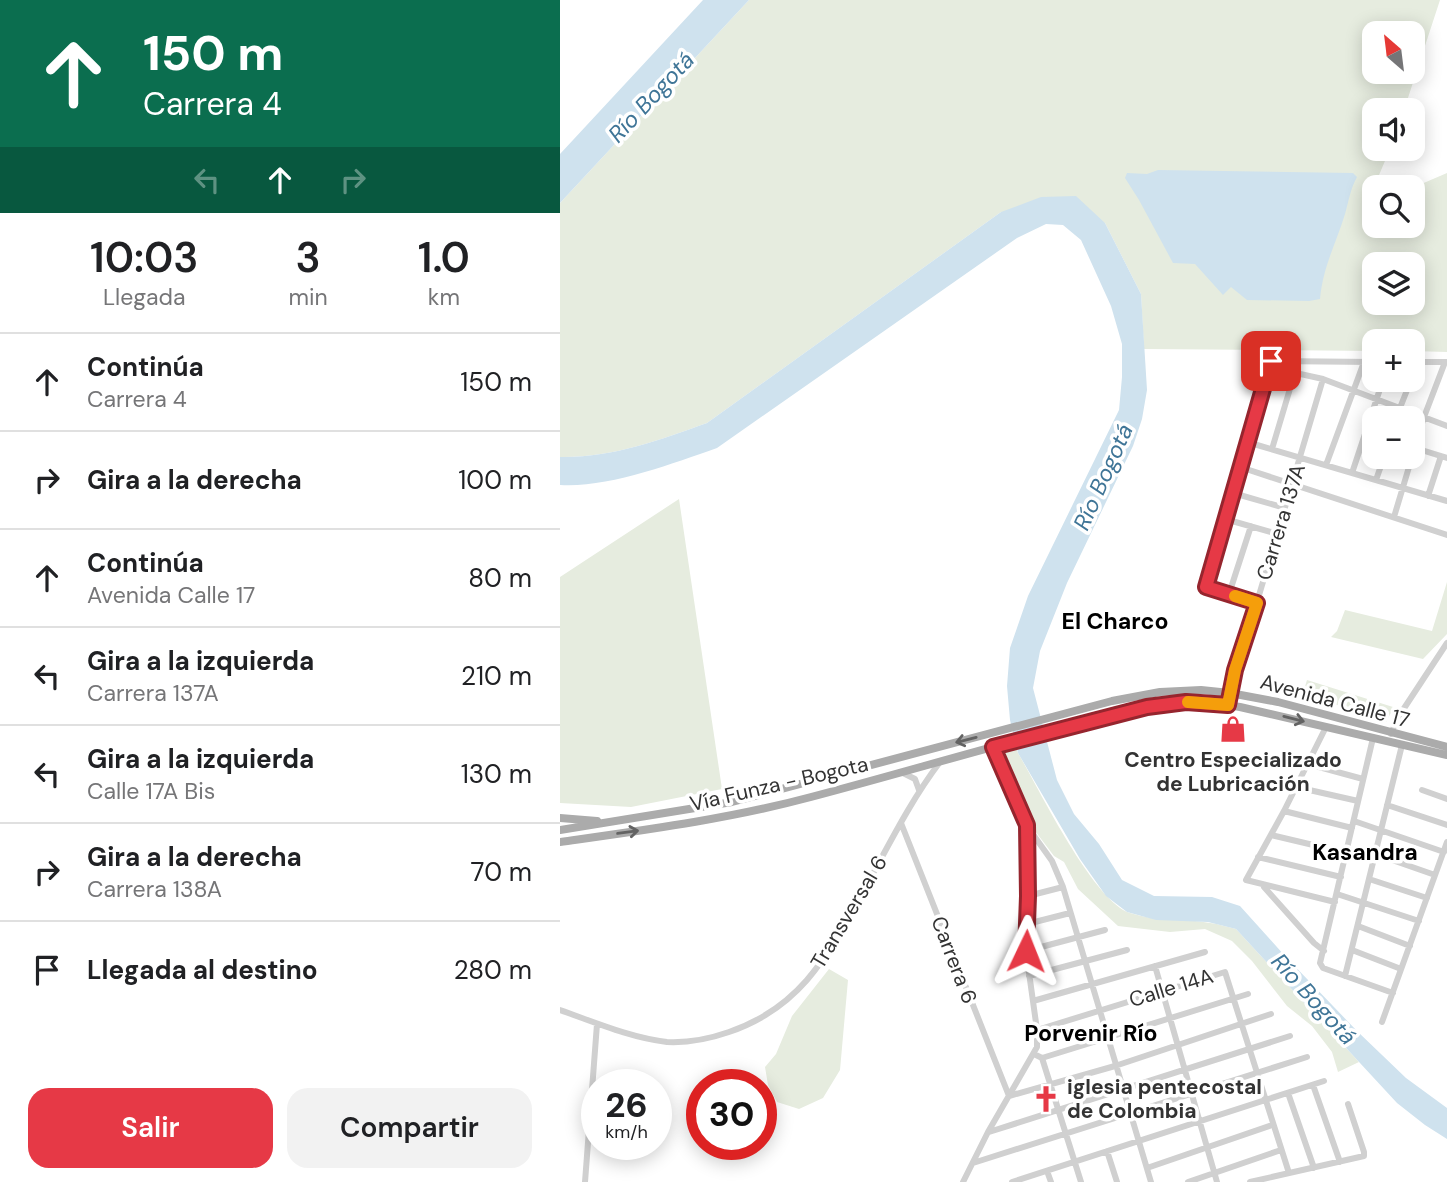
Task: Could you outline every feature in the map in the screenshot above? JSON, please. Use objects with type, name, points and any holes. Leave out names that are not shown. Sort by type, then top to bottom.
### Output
[{"type":"main road","name":"Avenida Calle 17","points":[[603,822],[710,807],[1133,697],[1191,691],[1230,692],[1278,702],[1390,738],[1447,747]]},
{"type":"main road","points":[[1133,697],[1135,709]]},
{"type":"main road","name":"Avenida Calle 17","points":[[1003,744],[1135,709],[1186,702],[1228,705],[1373,738],[1390,738],[1402,745],[1447,755]]},
{"type":"main road","name":"Vía Funza - Bogota","points":[[560,842],[720,819],[757,811],[1003,744]]},
{"type":"main road","points":[[754,796],[757,811]]},
{"type":"main road","points":[[560,824],[575,819],[603,822]]},
{"type":"main road","points":[[560,824],[593,821]]},
{"type":"main road","points":[[560,824],[603,822]]},
{"type":"street","name":"Carrera 137A","points":[[1228,705],[1236,665],[1300,458],[1320,378],[1320,362]]},
{"type":"street","points":[[1270,364],[1362,362]]},
{"type":"street","points":[[1425,362],[1446,362],[1425,414]]},
{"type":"street","points":[[1270,364],[1320,378],[1394,406]]},
{"type":"street","points":[[1257,603],[1206,587],[1270,364]]},
{"type":"street","points":[[1326,466],[1362,367]]},
{"type":"street","points":[[1272,449],[1295,372]]},
{"type":"street","points":[[1352,473],[1378,392]]},
{"type":"street","points":[[1425,417],[1445,425],[1447,416]]},
{"type":"street","points":[[1247,442],[1447,502]]},
{"type":"street","points":[[1425,451],[1444,457],[1428,496]]},
{"type":"street","points":[[1240,467],[1447,535]]},
{"type":"street","points":[[1376,480],[1380,469]]},
{"type":"street","points":[[1395,517],[1409,469]]},
{"type":"street","points":[[1233,493],[1285,508]]},
{"type":"street","points":[[1225,519],[1278,534]]},
{"type":"street","points":[[1228,594],[1251,526]]},
{"type":"street","points":[[1390,738],[1397,719],[1447,643]]},
{"type":"street","points":[[1326,727],[1246,881],[1363,903],[1419,921]]},
{"type":"street","points":[[1373,738],[1320,963],[1323,968],[1393,993]]},
{"type":"street","points":[[1345,976],[1402,745]]},
{"type":"street","points":[[993,747],[1027,825],[1052,861],[1063,887],[1151,1182]]},
{"type":"street","name":"Transversal 6","points":[[560,1010],[648,1039],[688,1042],[735,1030],[774,1010],[797,992],[827,956],[919,790],[942,761]]},
{"type":"street","points":[[1308,764],[1363,779]]},
{"type":"street","points":[[899,773],[912,776],[918,782],[919,790]]},
{"type":"street","points":[[1296,787],[1358,802]]},
{"type":"street","points":[[1422,790],[1447,799]]},
{"type":"street","points":[[1387,805],[1447,825]]},
{"type":"street","points":[[1284,810],[1381,830],[1444,852]]},
{"type":"street","name":"Carrera 6","points":[[901,823],[1009,1096]]},
{"type":"street","points":[[963,1182],[988,1132],[1034,1054],[1037,1030],[1026,951],[1027,825]]},
{"type":"street","points":[[1271,835],[1346,853]]},
{"type":"street","points":[[1382,1021],[1447,842]]},
{"type":"street","points":[[1375,854],[1435,875]]},
{"type":"street","points":[[1258,857],[1341,877]]},
{"type":"street","points":[[1369,879],[1427,898]]},
{"type":"street","points":[[1262,886],[1324,951]]},
{"type":"street","points":[[1028,896],[1063,887]]},
{"type":"street","points":[[1027,924],[1070,913]]},
{"type":"street","points":[[1358,926],[1410,946]]},
{"type":"street","points":[[1026,951],[1105,930]]},
{"type":"street","points":[[1029,976],[1127,950]]},
{"type":"street","points":[[1352,950],[1401,969]]},
{"type":"street","points":[[1032,1001],[1205,952]]},
{"type":"street","points":[[1155,966],[1217,1182]]},
{"type":"street","name":"Calle 14A","points":[[1037,1030],[1225,972],[1233,999]]},
{"type":"street","points":[[1034,1054],[1042,1058],[1248,994]]},
{"type":"street","points":[[1233,999],[1289,1173]]},
{"type":"street","points":[[1009,1096],[1115,1066],[1271,1014]]},
{"type":"street","points":[[585,1182],[597,1024]]},
{"type":"street","points":[[988,1132],[1290,1036]]},
{"type":"street","points":[[973,1163],[1307,1057]]},
{"type":"street","points":[[1042,1058],[1081,1182]]},
{"type":"street","points":[[1012,1182],[1324,1081]]},
{"type":"street","points":[[1314,1084],[1340,1162]]},
{"type":"street","points":[[1288,1093],[1314,1168]]},
{"type":"street","points":[[1250,1182],[1364,1156],[1348,1104]]},
{"type":"street","points":[[1147,1168],[1272,1125]]},
{"type":"street","points":[[1188,1182],[1281,1150]]},
{"type":"street","points":[[1107,1151],[1117,1182]]},
{"type":"street","points":[[1047,1171],[1051,1182]]},
{"type":"shaded area","points":[[749,0],[1440,0],[1425,46],[1425,21],[1362,21],[1362,84],[1413,84],[1408,98],[1362,98],[1362,161],[1385,161],[1379,175],[1362,175],[1362,238],[1425,238],[1425,182],[1447,173],[1447,352],[1425,351],[1425,329],[1362,329],[1362,351],[1144,349],[1141,294],[1105,223],[1001,212],[707,423],[617,451],[560,457],[560,203]]},
{"type":"shaded area","points":[[679,499],[722,789],[631,807],[560,803],[560,577]]},
{"type":"shaded area","points":[[1447,582],[1447,634],[1423,659],[1331,637],[1337,631],[1345,610],[1432,631]]},
{"type":"shaded area","points":[[1307,680],[1394,707],[1386,722],[1303,693]]},
{"type":"shaded area","points":[[1015,744],[1068,842],[1084,867],[1115,904],[1140,916],[1217,924],[1236,929],[1359,1062],[1338,1072],[1332,1052],[1312,1026],[1287,1006],[1252,961],[1232,941],[1205,929],[1170,932],[1118,926],[1078,889],[1064,862],[1054,856],[1029,823],[997,750]]},
{"type":"shaded area","points":[[829,969],[848,980],[840,1070],[823,1098],[799,1109],[777,1102],[777,1069],[765,1067],[776,1054],[792,1016]]},
{"type":"water","name":"Río Bogotá","points":[[703,0],[749,0],[560,203],[560,154]]},
{"type":"water","points":[[1158,170],[1353,173],[1357,177],[1327,266],[1320,299],[1247,300],[1231,287],[1223,295],[1195,264],[1173,263],[1125,178],[1127,173],[1147,174]]},
{"type":"water","name":"Río Bogotá","points":[[1076,196],[1105,223],[1141,294],[1147,390],[1142,419],[1133,446],[1067,583],[1040,651],[1033,688],[1057,780],[1074,814],[1099,844],[1122,880],[1154,896],[1212,897],[1240,906],[1357,1031],[1406,1078],[1447,1108],[1447,1139],[1397,1103],[1236,929],[1208,922],[1156,920],[1127,912],[1106,896],[1080,859],[1018,753],[1010,720],[1007,686],[1010,648],[1028,596],[1119,410],[1122,377],[1122,344],[1111,306],[1081,240],[1063,225],[1046,224],[1017,238],[717,448],[619,479],[560,485],[560,457],[617,451],[707,423],[1001,212],[1041,197]]},
{"type":"slow traffic","points":[[1188,702],[1228,705],[1235,670],[1257,603],[1235,596]]},
{"type":"place","name":"Centro Especializado de Lubricación","points":[[1233,729]]},
{"type":"place","name":"iglesia pentecostal de Colombia","points":[[1046,1099]]},
{"type":"district","name":"El Charco","points":[[1115,621]]},
{"type":"district","name":"Kasandra","points":[[1365,852]]},
{"type":"district","name":"Porvenir Río","points":[[1091,1033]]},
{"type":"route","points":[[1026,951],[1027,825],[993,747],[1147,707],[1186,702],[1228,705],[1235,670],[1257,603],[1206,587],[1271,361]]}]
